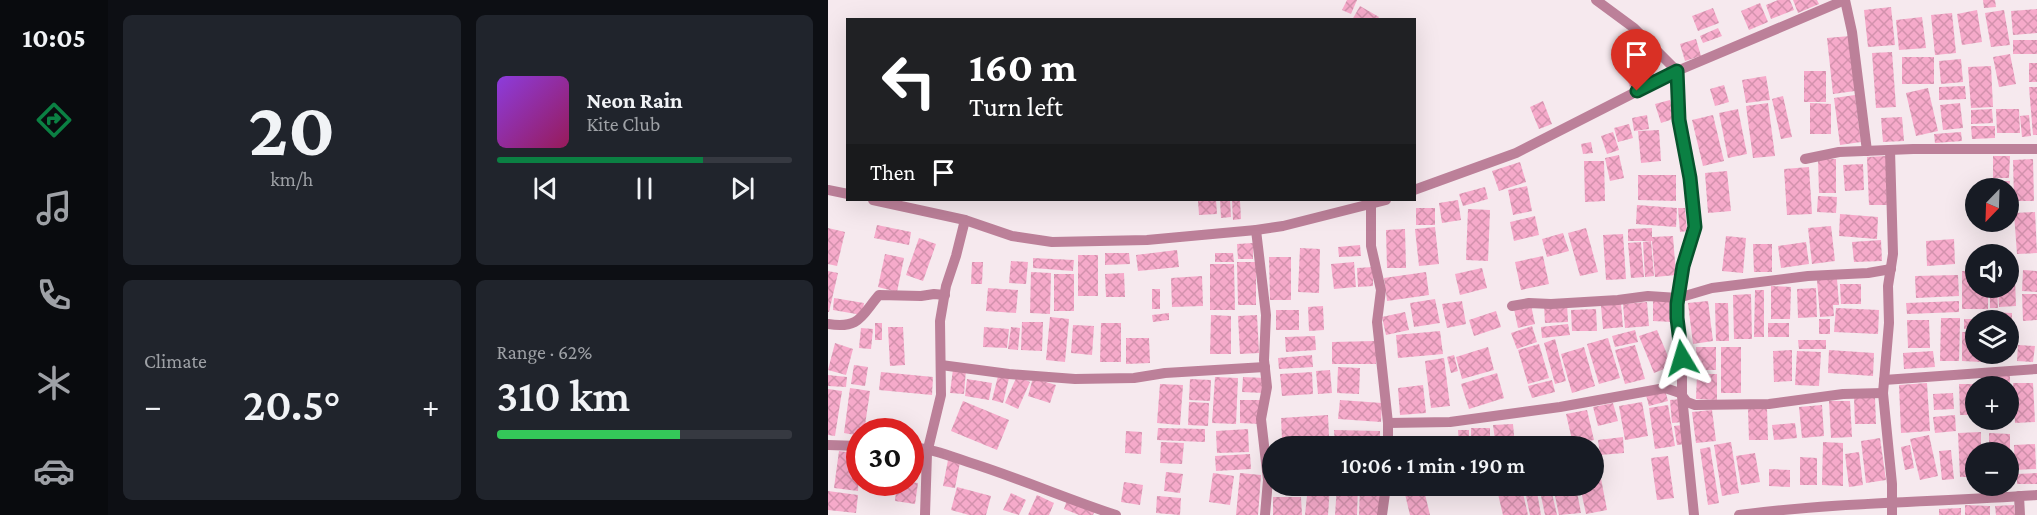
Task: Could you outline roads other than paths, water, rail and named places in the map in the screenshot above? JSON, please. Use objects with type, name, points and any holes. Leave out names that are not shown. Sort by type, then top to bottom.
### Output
[{"type":"street","points":[[1596,0],[1635,28],[1677,71],[1679,120],[1690,178],[1695,227],[1683,266],[1677,318],[1694,515]]},
{"type":"street","points":[[1416,189],[1516,153],[1677,71],[1845,0],[1852,32],[1867,151]]},
{"type":"street","points":[[1805,159],[1839,152],[1972,148],[2037,149]]},
{"type":"street","points":[[1890,150],[1893,254],[1888,286],[1889,323],[1883,393],[1890,454],[1892,515]]},
{"type":"street","points":[[828,190],[846,194]]},
{"type":"street","points":[[878,201],[965,220],[1012,236],[1052,242],[1147,240],[1256,230],[1284,226],[1383,201]]},
{"type":"street","points":[[1371,205],[1371,246],[1381,290],[1377,322],[1388,436]]},
{"type":"street","points":[[925,515],[928,450],[941,395],[940,321],[965,220]]},
{"type":"street","points":[[1256,230],[1266,315],[1267,396],[1262,419],[1268,480],[1265,515]]},
{"type":"street","points":[[1512,306],[1648,296],[1678,298],[1712,288],[1891,269]]},
{"type":"street","points":[[828,324],[853,324],[861,318],[879,295],[945,295]]},
{"type":"street","points":[[941,365],[1009,374],[1075,379],[1134,378],[1265,368]]},
{"type":"street","points":[[1884,380],[2037,369]]},
{"type":"street","points":[[1388,423],[1459,421],[1560,407],[1665,388],[1695,405],[1769,404],[1843,394],[1883,393]]},
{"type":"street","points":[[828,445],[846,446]]},
{"type":"street","points":[[924,449],[1034,484],[1116,515]]},
{"type":"street","points":[[1739,515],[1891,501],[1968,500],[2037,495]]},
{"type":"street","points":[[1382,515],[1385,496]]},
{"type":"street","points":[[2019,496],[2020,515]]}]
